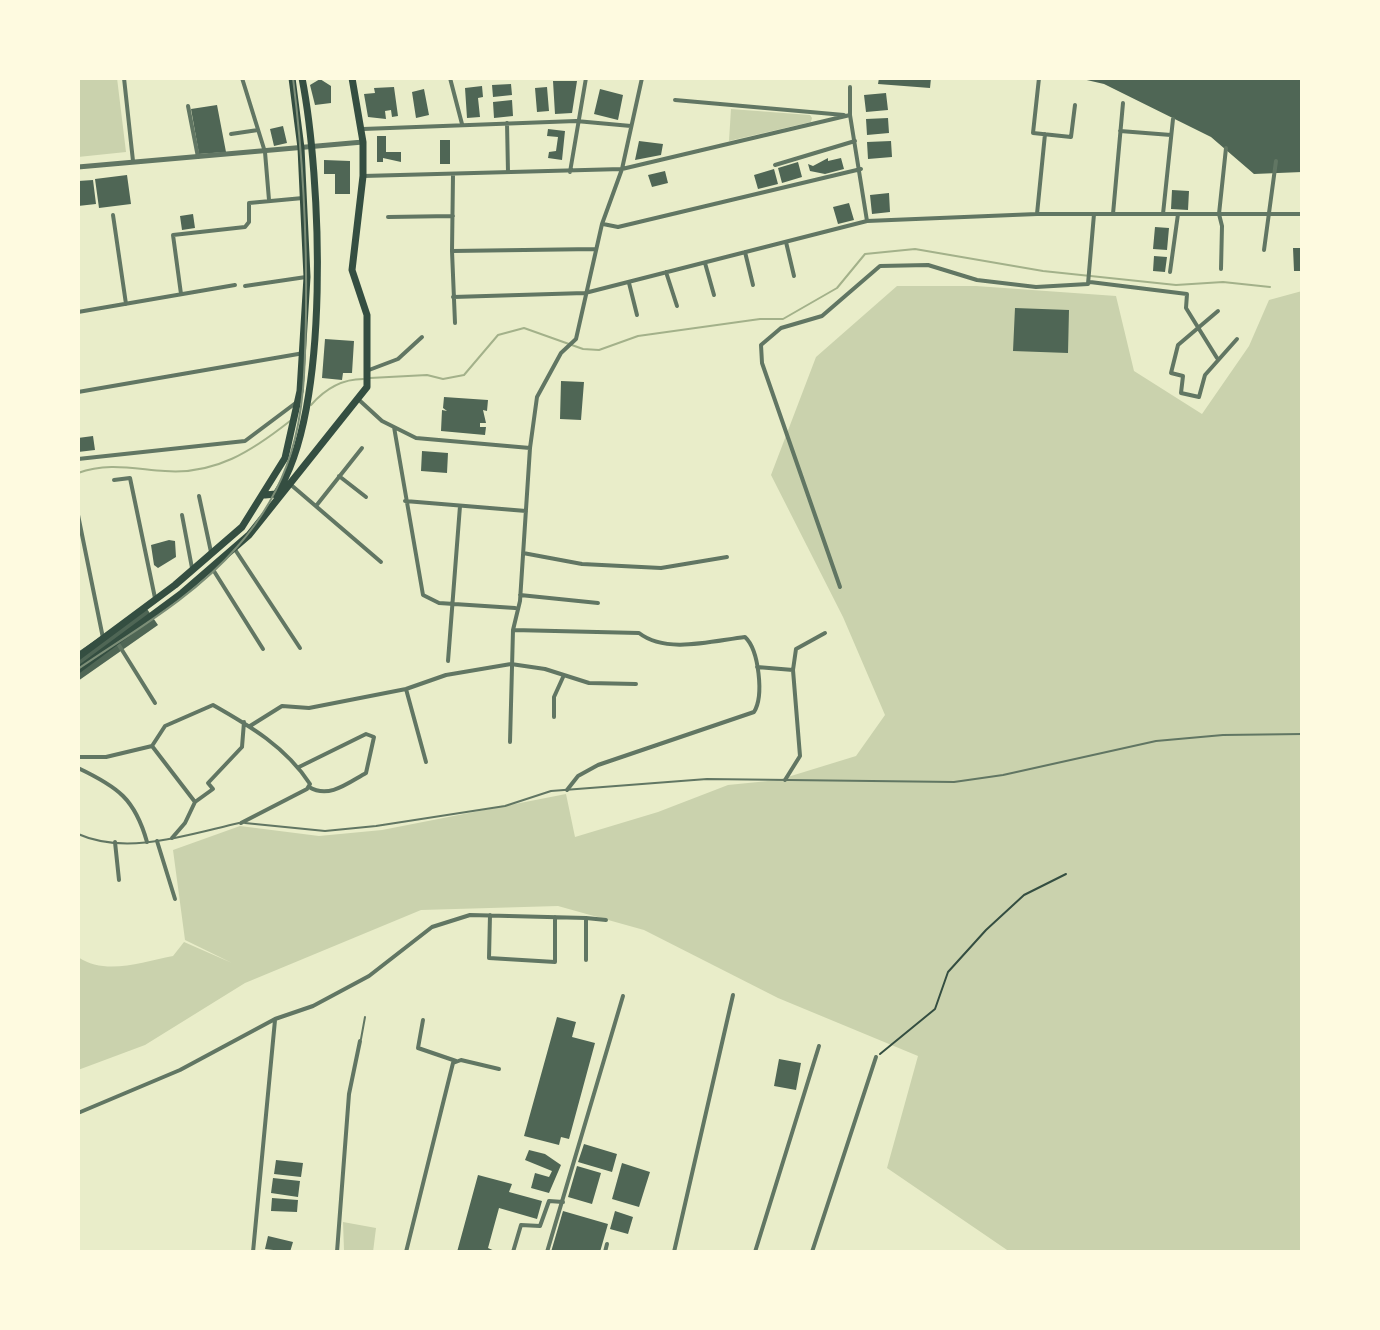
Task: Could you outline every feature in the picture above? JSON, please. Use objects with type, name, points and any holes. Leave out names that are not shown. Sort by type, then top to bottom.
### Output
[{"type":"main road","points":[[265,495],[276,494],[283,483],[301,440],[306,413],[301,402],[307,277],[301,148],[292,78]]},
{"type":"main road","points":[[78,657],[193,570],[242,527],[265,495],[285,458],[301,402],[315,306],[314,147],[302,78]]},
{"type":"main road","points":[[78,670],[234,548],[358,399],[369,376],[367,315],[352,270],[363,176],[363,129],[352,78]]},
{"type":"main road","points":[[294,431],[316,451]]},
{"type":"street","points":[[124,78],[133,161]]},
{"type":"street","points":[[242,78],[265,152],[269,200]]},
{"type":"street","points":[[450,78],[462,124]]},
{"type":"street","points":[[570,172],[576,121],[586,78]]},
{"type":"street","points":[[510,742],[513,630],[520,595],[530,448],[537,397],[561,353],[576,339],[602,224],[622,169],[642,78]]},
{"type":"street","points":[[1039,78],[1033,133],[1071,137],[1075,105]]},
{"type":"street","points":[[850,87],[850,115],[867,221]]},
{"type":"street","points":[[675,100],[850,115]]},
{"type":"street","points":[[1113,214],[1123,103]]},
{"type":"street","points":[[188,106],[198,157]]},
{"type":"street","points":[[363,176],[622,169],[850,115]]},
{"type":"street","points":[[1163,214],[1173,119]]},
{"type":"street","points":[[363,129],[576,121],[631,126]]},
{"type":"street","points":[[507,123],[508,173]]},
{"type":"street","points":[[231,134],[258,130]]},
{"type":"street","points":[[1120,131],[1171,135]]},
{"type":"street","points":[[1037,214],[1045,134]]},
{"type":"street","points":[[775,165],[855,141]]},
{"type":"street","points":[[78,167],[363,142]]},
{"type":"street","points":[[1221,269],[1222,226],[1219,214],[1226,148]]},
{"type":"street","points":[[1264,250],[1276,161]]},
{"type":"street","points":[[602,224],[618,227],[861,169]]},
{"type":"street","points":[[453,175],[455,323]]},
{"type":"street","points":[[181,294],[173,235],[245,227],[249,222],[249,203],[303,197]]},
{"type":"street","points":[[453,297],[585,293],[867,221],[1037,214],[1302,214]]},
{"type":"street","points":[[1090,281],[1094,214]]},
{"type":"street","points":[[1170,272],[1178,214]]},
{"type":"street","points":[[113,215],[126,304]]},
{"type":"street","points":[[388,217],[453,216]]},
{"type":"street","points":[[786,242],[794,276]]},
{"type":"street","points":[[452,251],[596,249]]},
{"type":"street","points":[[745,252],[753,285]]},
{"type":"street","points":[[705,262],[714,295]]},
{"type":"street","points":[[840,587],[762,363],[761,345],[766,337],[781,328],[822,316],[880,266],[928,265],[977,280],[1036,287],[1090,281],[1187,294],[1186,308],[1217,358]]},
{"type":"street","points":[[666,272],[677,306]]},
{"type":"street","points":[[245,286],[307,277]]},
{"type":"street","points":[[628,282],[637,315]]},
{"type":"street","points":[[78,312],[235,285]]},
{"type":"street","points":[[1218,311],[1178,345],[1171,373],[1183,376],[1181,393],[1199,397],[1205,375],[1237,339]]},
{"type":"street","points":[[369,376],[398,359],[422,337]]},
{"type":"street","points":[[78,392],[304,353]]},
{"type":"street","points":[[358,399],[394,427],[416,438],[530,448]]},
{"type":"street","points":[[78,459],[245,441],[301,402]]},
{"type":"street","points":[[394,427],[419,589],[428,600],[515,608]]},
{"type":"street","points":[[316,506],[362,448]]},
{"type":"street","points":[[339,476],[366,497]]},
{"type":"street","points":[[114,480],[130,478],[155,600]]},
{"type":"street","points":[[290,484],[381,562]]},
{"type":"street","points":[[199,496],[212,554]]},
{"type":"street","points":[[405,501],[526,511]]},
{"type":"street","points":[[448,661],[460,506]]},
{"type":"street","points":[[78,515],[103,639]]},
{"type":"street","points":[[182,515],[193,570]]},
{"type":"street","points":[[234,548],[300,648]]},
{"type":"street","points":[[523,553],[582,564],[661,568],[727,557]]},
{"type":"street","points":[[212,568],[263,649]]},
{"type":"street","points":[[520,595],[598,603]]},
{"type":"street","points":[[513,630],[639,633],[652,643],[671,645],[745,637],[757,667],[758,705],[754,712],[598,765],[578,776],[567,790]]},
{"type":"street","points":[[785,780],[800,756],[793,670],[796,649],[825,633]]},
{"type":"street","points":[[117,642],[155,703]]},
{"type":"street","points":[[250,726],[282,706],[309,708],[406,689],[446,675],[511,664],[589,683],[636,684]]},
{"type":"street","points":[[757,667],[793,670]]},
{"type":"street","points":[[554,717],[554,697],[564,675]]},
{"type":"street","points":[[406,689],[426,762]]},
{"type":"street","points":[[78,757],[106,757],[152,746],[165,726],[213,705],[250,726],[299,767],[309,787],[319,793],[335,790],[366,773],[374,737],[366,734],[299,767]]},
{"type":"street","points":[[172,838],[185,823],[195,802],[213,789],[208,783],[242,747],[244,722]]},
{"type":"street","points":[[152,746],[195,802]]},
{"type":"street","points":[[78,768],[111,783],[126,798],[139,814],[147,842]]},
{"type":"street","points":[[241,823],[309,787]]},
{"type":"street","points":[[157,841],[175,899]]},
{"type":"street","points":[[115,842],[119,880]]},
{"type":"street","points":[[78,1113],[180,1070],[275,1019],[313,1006],[369,976],[432,927],[470,915],[606,920]]},
{"type":"street","points":[[490,915],[489,958],[555,962],[555,917]]},
{"type":"street","points":[[586,918],[586,960]]},
{"type":"street","points":[[674,1252],[733,995]]},
{"type":"street","points":[[547,1252],[623,996]]},
{"type":"street","points":[[253,1252],[275,1019]]},
{"type":"street","points":[[423,1020],[418,1048],[456,1061],[499,1069]]},
{"type":"street","points":[[337,1252],[349,1094],[360,1041]]},
{"type":"street","points":[[755,1252],[819,1046]]},
{"type":"street","points":[[812,1252],[876,1057]]},
{"type":"street","points":[[406,1252],[456,1061]]},
{"type":"street","points":[[513,1252],[521,1225],[540,1226],[549,1201],[563,1202]]},
{"type":"street","points":[[605,1252],[607,1244]]},
{"type":"lane","points":[[78,834],[115,842],[147,842],[241,823],[325,831],[505,806],[567,790],[707,779],[954,782],[1156,741],[1223,735],[1302,734]]},
{"type":"lane","points":[[360,1041],[365,1017]]},
{"type":"path","points":[[876,1057],[935,1009],[948,972],[986,930],[1024,895],[1066,874]]},
{"type":"green space","points":[[78,78],[117,78],[126,152],[78,157]]},
{"type":"green space","points":[[731,109],[810,115],[812,118],[811,122],[729,141]]},
{"type":"green space","points":[[897,286],[976,286],[1116,296],[1134,371],[1202,414],[1249,346],[1269,300],[1302,291],[1302,1252],[1010,1252],[887,1168],[918,1056],[778,998],[644,930],[558,906],[421,910],[245,983],[145,1045],[78,1070],[78,957],[100,966],[124,966],[173,956],[184,942],[232,963],[185,940],[173,850],[240,826],[319,836],[382,830],[566,794],[575,837],[658,812],[728,785],[778,780],[856,756],[885,715],[843,617],[771,475],[816,357]]},
{"type":"green space","points":[[343,1222],[376,1228],[373,1252],[344,1250]]},
{"type":"building","points":[[879,78],[931,78],[930,88],[878,84]]},
{"type":"building","points":[[1078,78],[1302,78],[1302,172],[1254,174],[1211,137],[1104,84]]},
{"type":"building","points":[[320,79],[331,86],[331,103],[315,105],[310,85]]},
{"type":"building","points":[[553,81],[577,81],[572,113],[555,114]]},
{"type":"building","points":[[511,84],[512,95],[493,97],[492,85]]},
{"type":"building","points":[[482,86],[483,97],[478,98],[480,117],[467,118],[465,88]]},
{"type":"building","points":[[394,87],[398,116],[392,117],[391,110],[385,111],[386,119],[368,117],[364,94],[375,93],[374,88]]},
{"type":"building","points":[[547,87],[549,111],[537,112],[535,88]]},
{"type":"building","points":[[424,89],[429,115],[416,118],[412,92]]},
{"type":"building","points":[[600,89],[623,95],[618,120],[594,114]]},
{"type":"building","points":[[886,93],[888,110],[866,112],[864,95]]},
{"type":"building","points":[[512,100],[513,116],[494,118],[493,102]]},
{"type":"building","points":[[217,105],[226,152],[199,154],[191,109]]},
{"type":"building","points":[[888,118],[889,133],[867,135],[866,119]]},
{"type":"building","points":[[283,126],[287,143],[274,146],[270,129]]},
{"type":"building","points":[[548,129],[565,131],[562,160],[548,158],[549,152],[556,151],[558,137],[547,136]]},
{"type":"building","points":[[377,136],[386,136],[386,152],[401,152],[401,162],[383,158],[383,162],[377,162]]},
{"type":"building","points":[[440,140],[450,140],[450,164],[440,164]]},
{"type":"building","points":[[639,141],[663,144],[661,155],[635,160]]},
{"type":"building","points":[[891,141],[892,157],[868,159],[867,142]]},
{"type":"building","points":[[828,158],[828,161],[841,158],[844,169],[825,174],[810,171],[808,164],[813,166]]},
{"type":"building","points":[[324,160],[350,161],[350,194],[335,194],[335,174],[324,174]]},
{"type":"building","points":[[798,162],[802,177],[782,183],[778,168]]},
{"type":"building","points":[[774,169],[778,184],[758,189],[754,175]]},
{"type":"building","points":[[665,171],[668,183],[652,187],[648,175]]},
{"type":"building","points":[[127,175],[131,204],[99,208],[95,179]]},
{"type":"building","points":[[93,180],[96,204],[78,206],[78,181]]},
{"type":"building","points":[[1172,190],[1189,191],[1188,210],[1171,209]]},
{"type":"building","points":[[889,193],[890,212],[872,214],[870,195]]},
{"type":"building","points":[[849,203],[854,220],[838,224],[833,207]]},
{"type":"building","points":[[193,214],[195,228],[182,230],[180,216]]},
{"type":"building","points":[[1155,227],[1169,228],[1167,250],[1153,249]]},
{"type":"building","points":[[1293,248],[1302,248],[1302,271],[1294,271]]},
{"type":"building","points":[[1154,256],[1167,257],[1165,272],[1153,271]]},
{"type":"building","points":[[1015,308],[1069,310],[1068,353],[1013,351]]},
{"type":"building","points":[[325,339],[354,341],[352,373],[343,373],[342,380],[322,378]]},
{"type":"building","points":[[561,381],[584,382],[581,420],[560,419]]},
{"type":"building","points":[[444,397],[488,400],[487,411],[483,410],[486,423],[480,423],[480,427],[486,427],[485,435],[441,431],[442,410],[447,411],[443,408]]},
{"type":"building","points":[[93,436],[95,450],[78,452],[78,438]]},
{"type":"building","points":[[422,451],[448,453],[447,473],[421,471]]},
{"type":"building","points":[[175,541],[176,557],[158,568],[154,565],[151,545]]},
{"type":"building","points":[[145,606],[158,625],[78,681],[78,652]]},
{"type":"building","points":[[557,1017],[576,1022],[572,1037],[595,1043],[569,1139],[561,1137],[559,1145],[524,1136]]},
{"type":"building","points":[[779,1059],[801,1063],[796,1090],[774,1086]]},
{"type":"building","points":[[584,1144],[617,1154],[612,1172],[578,1162]]},
{"type":"building","points":[[529,1150],[545,1154],[561,1165],[549,1193],[531,1188],[535,1173],[549,1177],[552,1171],[525,1160]]},
{"type":"building","points":[[276,1160],[303,1163],[301,1177],[274,1174]]},
{"type":"building","points":[[622,1163],[650,1172],[639,1207],[612,1199]]},
{"type":"building","points":[[577,1166],[601,1173],[592,1204],[568,1197]]},
{"type":"building","points":[[478,1175],[512,1184],[509,1192],[542,1201],[537,1219],[499,1208],[488,1248],[497,1252],[457,1252]]},
{"type":"building","points":[[273,1178],[300,1181],[298,1197],[271,1193]]},
{"type":"building","points":[[272,1198],[298,1200],[297,1212],[271,1211]]},
{"type":"building","points":[[563,1211],[608,1224],[600,1252],[551,1252]]},
{"type":"building","points":[[615,1211],[633,1217],[628,1234],[610,1229]]},
{"type":"building","points":[[268,1236],[293,1242],[290,1252],[265,1249]]},
{"type":"waterway","points":[[370,378],[427,375],[443,379],[464,375],[498,335],[524,328],[583,349],[599,350],[638,336],[760,319],[783,319],[837,288],[865,254],[915,249],[1043,271],[1176,285],[1223,282],[1270,287]]},
{"type":"waterway","points":[[311,405],[334,386],[363,379]]},
{"type":"waterway","points":[[78,473],[110,467],[183,471],[217,465],[247,451],[290,421]]},
{"type":"railway","points":[[78,669],[162,613],[220,565],[262,515],[287,466],[302,402],[306,314],[304,196],[293,78]]}]
